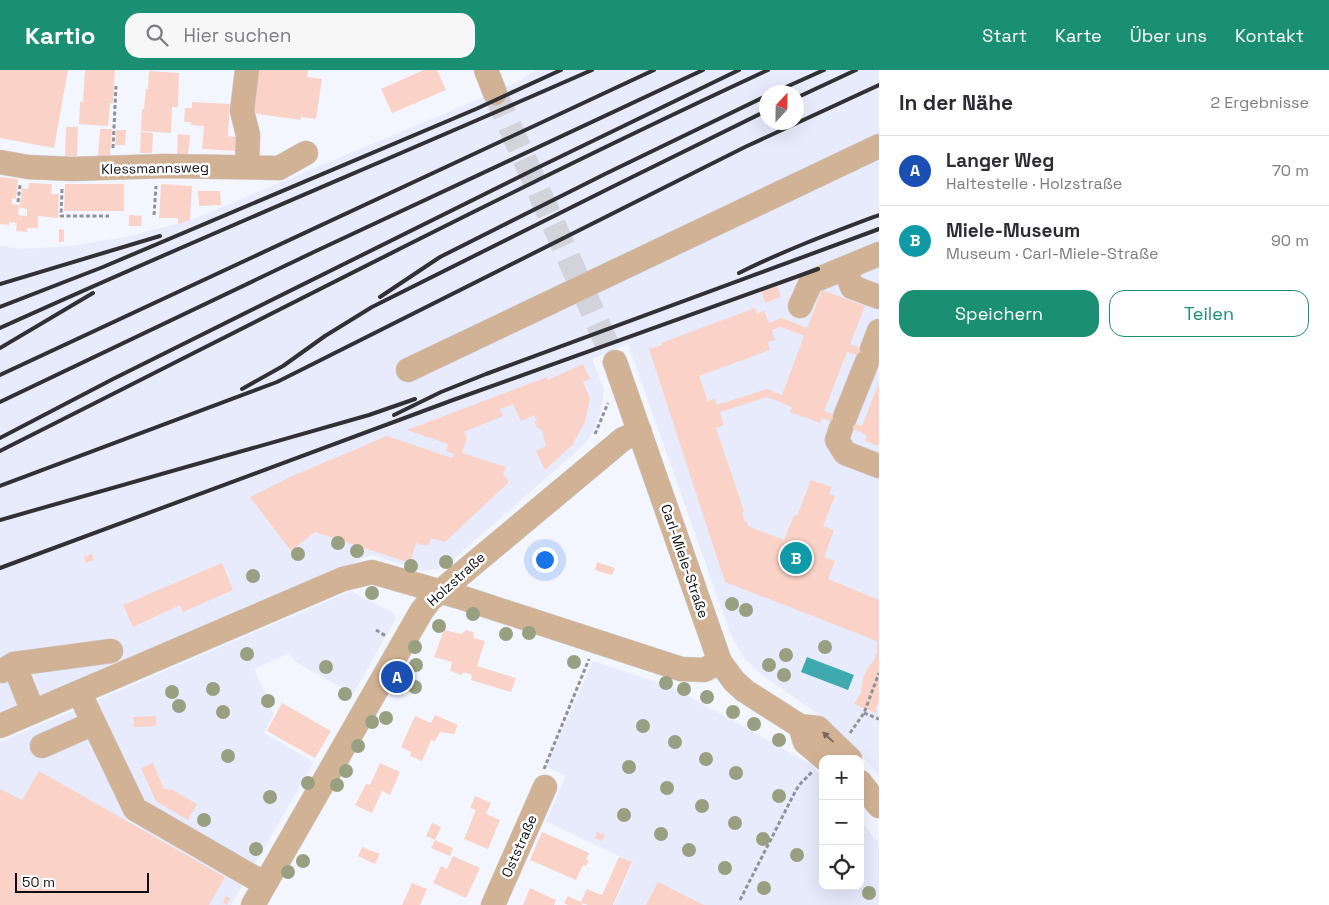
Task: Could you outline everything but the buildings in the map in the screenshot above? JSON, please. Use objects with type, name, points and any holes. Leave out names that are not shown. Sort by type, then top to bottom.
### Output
[{"type":"street","points":[[247,70],[242,111],[248,135],[247,168]]},
{"type":"street","points":[[486,70],[495,93]]},
{"type":"street","points":[[408,370],[879,146]]},
{"type":"street","name":"Klessmannsweg","points":[[0,162],[28,167],[63,168],[156,166],[279,168],[306,154]]},
{"type":"street","points":[[800,306],[811,282],[879,254]]},
{"type":"street","points":[[845,268],[852,287],[879,297]]},
{"type":"street","points":[[873,347],[837,440],[845,453],[879,466]]},
{"type":"street","name":"Carl-Miele-Straße","points":[[615,362],[720,662],[734,681],[745,691],[800,726],[818,728],[846,755]]},
{"type":"street","name":"Holzstraße","points":[[253,905],[421,612],[440,591],[623,439],[640,432]]},
{"type":"street","points":[[0,726],[342,579],[372,572],[440,591],[681,669],[704,670],[720,662]]},
{"type":"street","points":[[33,712],[7,668],[110,651]]},
{"type":"street","points":[[79,692],[135,809],[265,884]]},
{"type":"street","points":[[42,746],[94,723]]},
{"type":"street","name":"Carl-Miele-Straße","points":[[800,726],[806,742],[821,755]]},
{"type":"street","name":"Oststraße","points":[[493,905],[545,787]]},
{"type":"street","points":[[864,787],[879,806]]},
{"type":"path","points":[[112,168],[116,86]]},
{"type":"path","points":[[154,216],[156,166]]},
{"type":"path","points":[[63,168],[61,216],[109,216]]},
{"type":"path","points":[[545,787],[543,766],[595,642]]},
{"type":"path","points":[[848,735],[864,713],[879,673]]},
{"type":"path","points":[[864,713],[879,719]]},
{"type":"path","points":[[740,900],[801,783]]},
{"type":"shaded area","points":[[536,70],[879,70],[879,776],[864,758],[864,755],[861,755],[830,723],[761,674],[745,659],[732,638],[628,344],[592,359],[604,389],[601,412],[585,444],[454,559],[437,569],[423,571],[371,555],[0,716],[0,245],[19,249],[71,246],[131,236],[191,220],[513,84]]},
{"type":"shaded area","points":[[351,591],[395,614],[395,620],[353,694],[294,661],[289,653],[254,669],[274,714],[264,733],[314,762],[231,905],[0,905],[0,742]]},
{"type":"shaded area","points":[[593,661],[672,687],[811,764],[819,773],[819,890],[864,890],[864,826],[879,843],[879,905],[614,905],[633,863],[546,821],[566,776],[546,767]]},
{"type":"water","points":[[807,657],[854,675],[848,690],[801,672]]},
{"type":"tunnel","points":[[495,93],[615,362]]},
{"type":"railway","points":[[0,307],[103,267],[476,109],[561,70]]},
{"type":"railway","points":[[0,328],[147,262],[592,70]]},
{"type":"railway","points":[[0,375],[654,70]]},
{"type":"railway","points":[[0,402],[316,251],[703,70]]},
{"type":"railway","points":[[0,438],[113,379],[537,168],[739,70]]},
{"type":"railway","points":[[0,451],[478,210],[768,70]]},
{"type":"railway","points":[[791,85],[824,70]]},
{"type":"railway","points":[[804,94],[856,70]]},
{"type":"railway","points":[[0,486],[277,382],[745,147],[879,85]]},
{"type":"railway","points":[[380,297],[440,257],[759,99]]},
{"type":"railway","points":[[242,389],[283,366],[325,336],[372,307],[759,114]]},
{"type":"railway","points":[[739,273],[791,249],[879,215]]},
{"type":"railway","points":[[394,415],[441,392],[486,374],[879,229]]},
{"type":"railway","points":[[0,284],[160,236]]},
{"type":"railway","points":[[0,568],[453,400],[818,269]]},
{"type":"railway","points":[[0,348],[93,293]]},
{"type":"railway","points":[[0,520],[369,415],[415,399]]},
{"type":"place","name":"Miele-Museum","points":[[796,558]]},
{"type":"place","name":"Langer Weg","points":[[397,677]]}]
